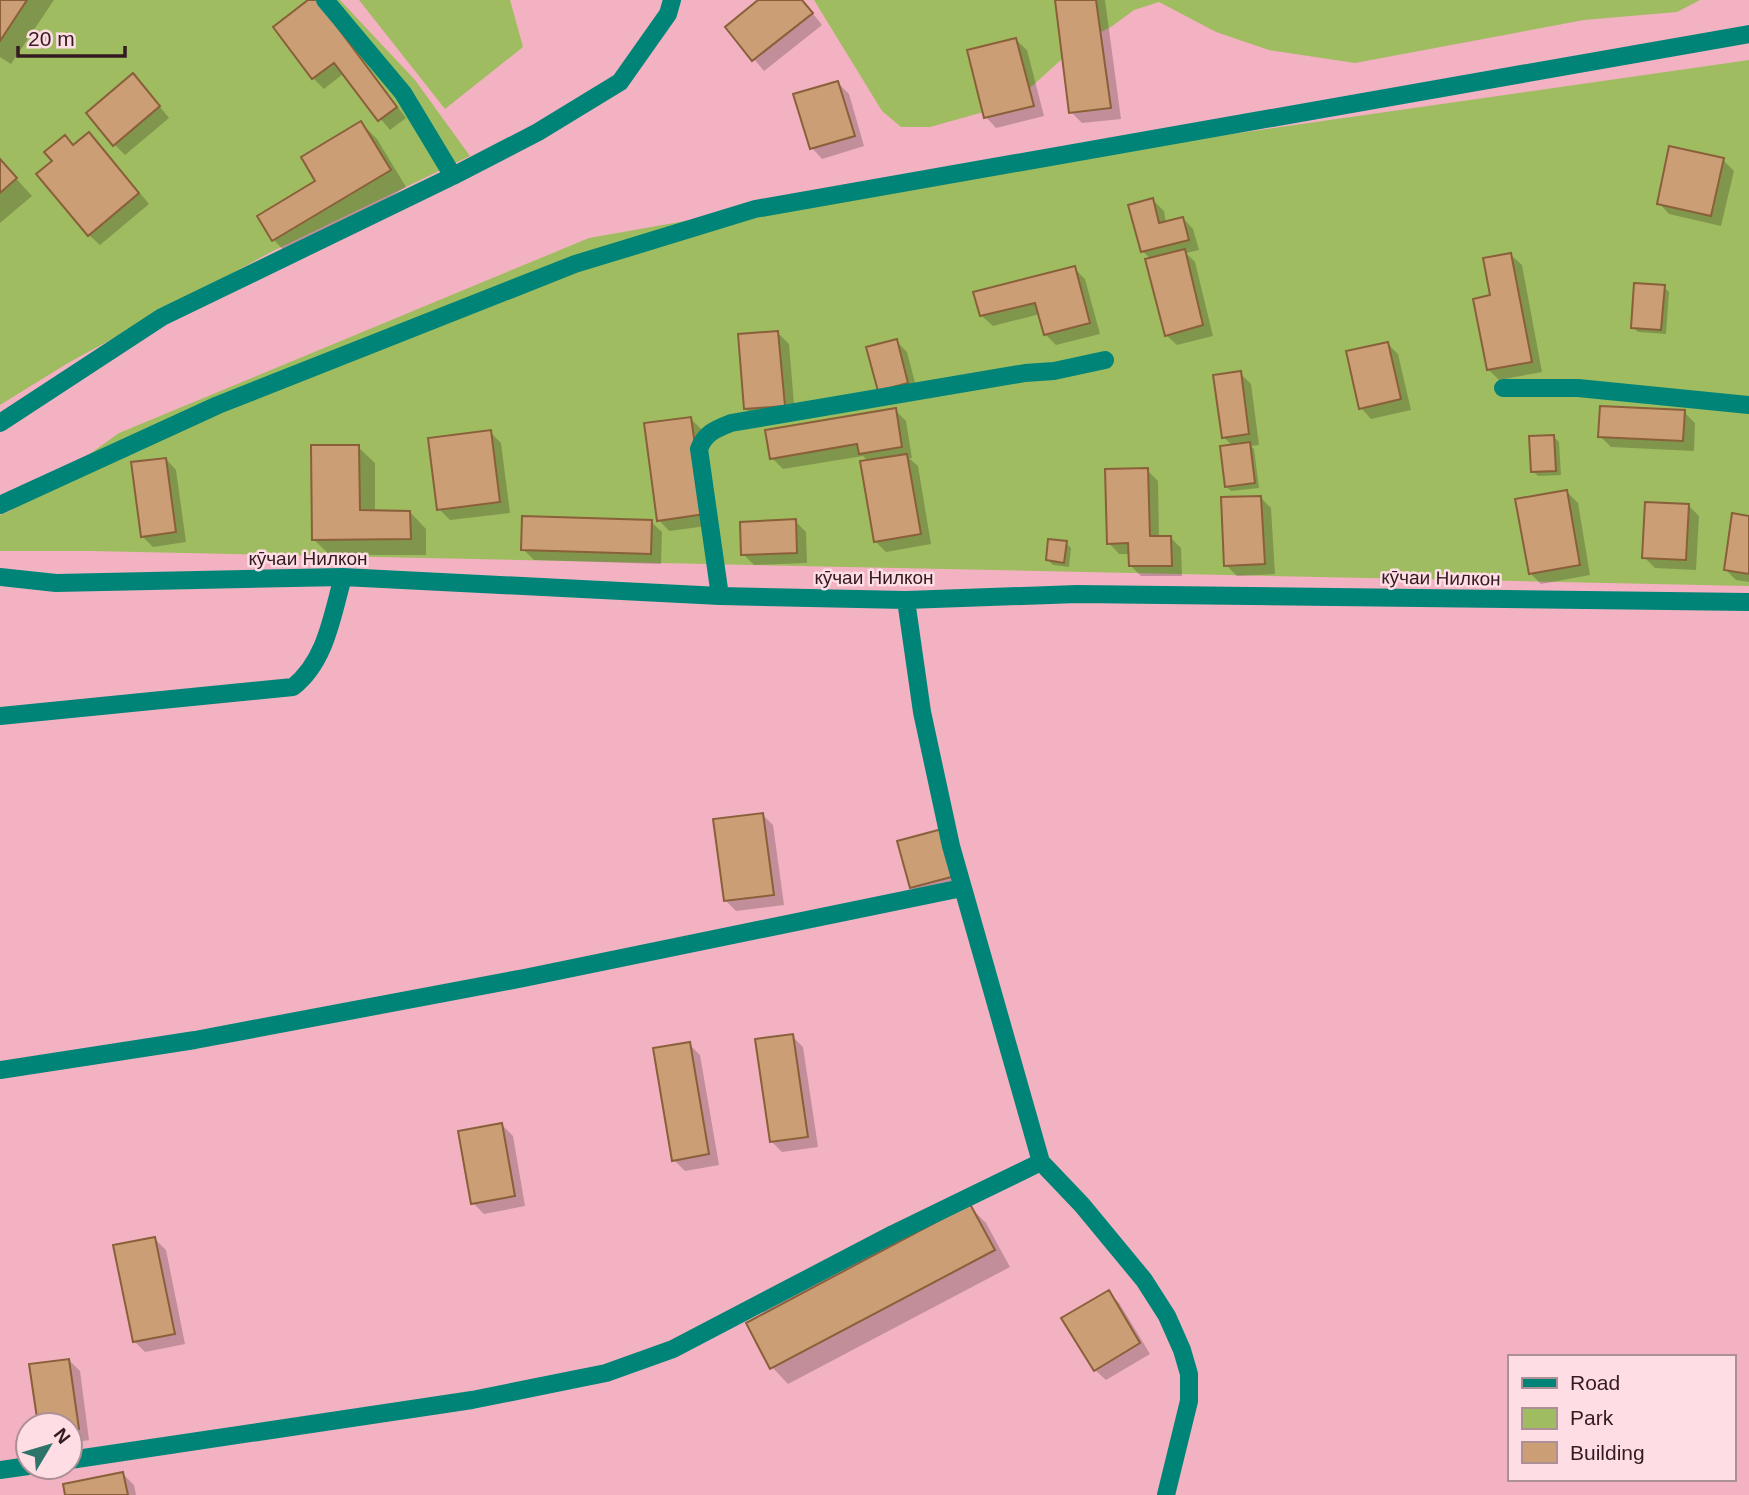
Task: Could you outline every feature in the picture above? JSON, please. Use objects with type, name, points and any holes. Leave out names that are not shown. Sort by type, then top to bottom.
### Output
[{"type":"street","points":[[325,0],[403,93],[453,176]]},
{"type":"street","points":[[0,424],[162,317],[453,176],[538,132],[620,82],[668,14],[672,0]]},
{"type":"street","points":[[0,505],[218,405],[575,264],[755,209],[1749,34]]},
{"type":"street","points":[[720,596],[699,449],[703,438],[713,431],[731,423],[1025,373],[1054,371],[1105,360]]},
{"type":"street","points":[[1503,388],[1578,388],[1749,405]]},
{"type":"street","name":"кӯчаи Нилкон","points":[[0,577],[56,583],[343,578],[720,596],[906,600],[1077,594],[1749,602]]},
{"type":"street","points":[[0,716],[293,687],[307,676],[326,639],[343,578]]},
{"type":"street","points":[[906,600],[922,712],[962,888],[1041,1162],[1082,1205],[1135,1268],[1167,1316],[1189,1374],[1189,1401],[1166,1495]]},
{"type":"street","points":[[0,1070],[195,1040],[511,980],[962,888]]},
{"type":"street","points":[[84,1458],[472,1401],[606,1373],[673,1349],[893,1234],[1041,1162]]},
{"type":"green space","points":[[0,0],[340,0],[415,80],[470,156],[271,252],[68,363],[0,405]]},
{"type":"green space","points":[[359,0],[510,0],[523,47],[445,109]]},
{"type":"green space","points":[[814,0],[1700,0],[1677,12],[1584,20],[1355,63],[1269,50],[1216,32],[1159,2],[1134,10],[1111,27],[1082,41],[1012,104],[930,127],[901,127],[882,111]]},
{"type":"green space","points":[[1749,60],[1749,586],[0,551],[0,515],[10,511],[119,433],[589,238],[932,177]]},
{"type":"building","points":[[0,0],[27,0],[0,41]]},
{"type":"building","points":[[308,0],[317,0],[397,107],[378,121],[334,63],[312,79],[273,27]]},
{"type":"building","points":[[758,0],[802,0],[813,13],[752,61],[725,27]]},
{"type":"building","points":[[1055,0],[1096,0],[1111,108],[1069,113]]},
{"type":"building","points":[[1016,38],[1034,106],[984,118],[967,50]]},
{"type":"building","points":[[133,73],[160,106],[113,146],[86,113]]},
{"type":"building","points":[[838,81],[855,136],[810,149],[793,94]]},
{"type":"building","points":[[361,121],[391,170],[272,241],[257,216],[315,181],[301,157]]},
{"type":"building","points":[[89,132],[139,193],[88,236],[36,174],[52,161],[44,152],[65,135],[73,145]]},
{"type":"building","points":[[1669,146],[1724,158],[1711,216],[1657,204]]},
{"type":"building","points":[[0,159],[17,178],[0,193]]},
{"type":"building","points":[[1153,198],[1159,223],[1183,217],[1189,240],[1141,252],[1128,205]]},
{"type":"building","points":[[1185,249],[1203,325],[1165,336],[1145,259]]},
{"type":"building","points":[[1511,253],[1532,362],[1487,370],[1473,299],[1490,295],[1483,258]]},
{"type":"building","points":[[1075,266],[1090,323],[1044,335],[1035,303],[980,316],[973,292]]},
{"type":"building","points":[[1634,283],[1665,285],[1661,330],[1631,328]]},
{"type":"building","points":[[778,331],[785,406],[744,409],[738,334]]},
{"type":"building","points":[[897,339],[908,383],[878,391],[866,347]]},
{"type":"building","points":[[1388,342],[1401,399],[1359,409],[1346,351]]},
{"type":"building","points":[[1241,371],[1249,434],[1222,438],[1213,375]]},
{"type":"building","points":[[1600,406],[1685,410],[1683,441],[1598,437]]},
{"type":"building","points":[[896,408],[902,447],[859,454],[857,444],[770,459],[765,430]]},
{"type":"building","points":[[691,417],[705,514],[657,521],[644,423]]},
{"type":"building","points":[[491,430],[500,502],[437,510],[428,438]]},
{"type":"building","points":[[1554,435],[1556,471],[1531,472],[1529,436]]},
{"type":"building","points":[[1250,442],[1255,483],[1225,487],[1220,446]]},
{"type":"building","points":[[311,445],[359,445],[360,510],[410,511],[411,539],[312,540]]},
{"type":"building","points":[[907,454],[921,534],[874,542],[860,461]]},
{"type":"building","points":[[166,458],[176,532],[141,537],[131,462]]},
{"type":"building","points":[[1148,468],[1150,536],[1171,536],[1172,566],[1129,566],[1128,543],[1107,544],[1105,469]]},
{"type":"building","points":[[1567,490],[1580,565],[1529,574],[1515,499]]},
{"type":"building","points":[[1261,496],[1265,564],[1224,566],[1221,497]]},
{"type":"building","points":[[1645,502],[1689,504],[1686,560],[1642,558]]},
{"type":"building","points":[[1732,513],[1749,516],[1749,574],[1724,570]]},
{"type":"building","points":[[522,516],[652,520],[651,554],[521,550]]},
{"type":"building","points":[[796,519],[797,553],[741,555],[740,522]]},
{"type":"building","points":[[1048,539],[1067,541],[1064,563],[1046,560]]},
{"type":"building","points":[[763,813],[774,895],[724,901],[713,819]]},
{"type":"building","points":[[942,829],[955,876],[910,888],[897,841]]},
{"type":"building","points":[[793,1034],[808,1137],[770,1142],[755,1039]]},
{"type":"building","points":[[690,1042],[709,1154],[672,1161],[653,1048]]},
{"type":"building","points":[[502,1123],[515,1196],[471,1204],[458,1131]]},
{"type":"building","points":[[970,1204],[995,1250],[770,1369],[746,1323]]},
{"type":"building","points":[[155,1237],[175,1334],[133,1342],[113,1245]]},
{"type":"building","points":[[1109,1290],[1140,1343],[1094,1371],[1061,1318]]},
{"type":"building","points":[[69,1359],[76,1411],[36,1411],[29,1364]]},
{"type":"building","points":[[123,1472],[128,1495],[65,1495],[63,1484]]}]
